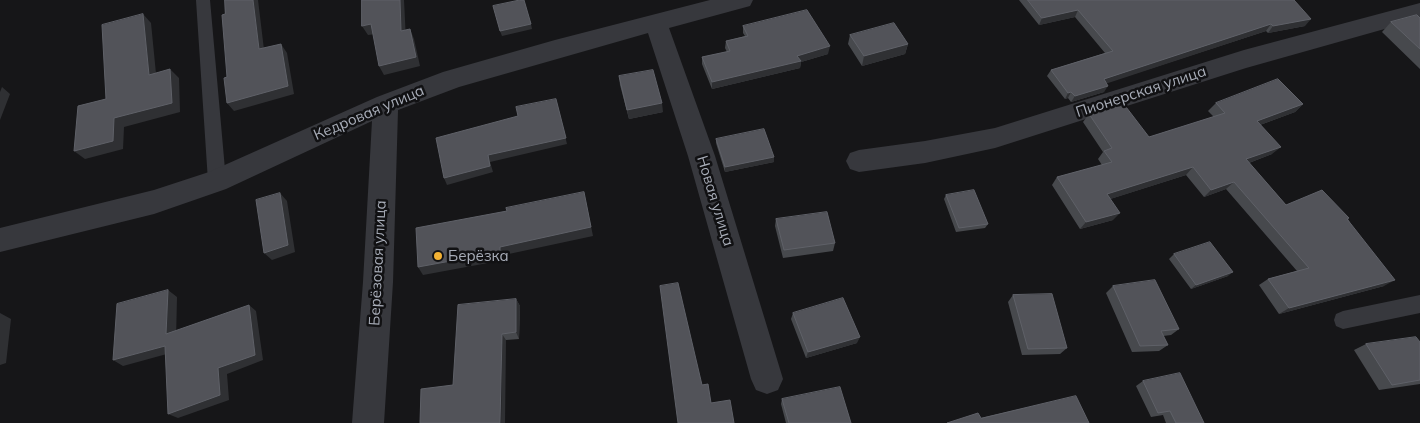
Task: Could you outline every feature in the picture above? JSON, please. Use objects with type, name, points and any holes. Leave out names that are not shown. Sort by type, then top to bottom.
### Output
[{"type":"street","name":"Кедровая улица","points":[[0,240],[154,202],[217,181],[386,104],[452,79],[555,49],[656,24],[731,1]]},
{"type":"street","name":"Пионерская улица","points":[[859,161],[925,152],[995,138],[1244,59],[1419,12]]},
{"type":"street","name":"Новая улица","points":[[656,24],[675,74],[716,204],[766,379]]},
{"type":"street","name":"Берёзовая улица","points":[[368,423],[378,282],[386,104]]},
{"type":"lane","points":[[203,0],[217,181]]},
{"type":"lane","points":[[1343,320],[1420,304]]},
{"type":"building","points":[[225,0],[253,0],[259,49],[281,44],[288,86],[227,103],[224,78],[227,77],[222,15],[225,14]]},
{"type":"building","points":[[362,0],[400,0],[401,31],[410,29],[416,57],[379,66],[371,24],[362,26]]},
{"type":"building","points":[[524,0],[531,24],[500,31],[493,6]]},
{"type":"building","points":[[1028,0],[1294,0],[1311,19],[1273,26],[1271,24],[1104,79],[1108,86],[1075,96],[1071,92],[1068,93],[1051,70],[1113,51],[1078,10],[1042,18]]},
{"type":"building","points":[[807,10],[830,46],[797,56],[801,61],[712,82],[702,57],[730,51],[726,41],[748,36],[743,26]]},
{"type":"building","points":[[143,14],[149,75],[170,69],[172,103],[114,118],[113,141],[74,151],[78,106],[106,99],[102,25]]},
{"type":"building","points":[[1417,15],[1420,18],[1420,49],[1391,22]]},
{"type":"building","points":[[894,23],[908,44],[864,56],[850,35]]},
{"type":"building","points":[[653,70],[662,103],[627,110],[619,76]]},
{"type":"building","points":[[1278,79],[1303,104],[1257,121],[1281,147],[1246,159],[1286,205],[1322,190],[1349,218],[1347,219],[1395,280],[1289,308],[1268,279],[1309,268],[1234,182],[1211,190],[1193,167],[1107,194],[1120,213],[1086,222],[1057,177],[1112,162],[1104,151],[1112,148],[1089,114],[1123,103],[1149,137],[1225,113],[1216,103]]},
{"type":"building","points":[[556,99],[566,138],[488,155],[490,166],[444,178],[436,138],[518,116],[516,107]]},
{"type":"building","points":[[764,129],[774,157],[725,167],[716,139]]},
{"type":"building","points":[[974,190],[988,224],[959,228],[946,195]]},
{"type":"building","points":[[584,192],[591,227],[500,247],[500,252],[418,267],[416,228],[507,211],[506,208]]},
{"type":"building","points":[[280,193],[288,245],[264,253],[256,200]]},
{"type":"building","points":[[827,212],[835,243],[784,250],[776,219]]},
{"type":"building","points":[[1210,242],[1233,272],[1196,285],[1174,254]]},
{"type":"building","points":[[1155,280],[1179,329],[1161,331],[1168,345],[1140,346],[1113,286]]},
{"type":"building","points":[[678,283],[702,385],[708,384],[711,403],[730,400],[734,423],[678,423],[660,286]]},
{"type":"building","points":[[168,290],[166,334],[249,305],[255,355],[218,368],[220,395],[168,414],[165,346],[113,360],[117,304]]},
{"type":"building","points":[[1052,294],[1067,348],[1028,349],[1013,295]]},
{"type":"building","points":[[843,298],[860,337],[808,352],[793,313]]},
{"type":"building","points":[[516,299],[516,332],[502,334],[500,423],[420,423],[421,389],[453,385],[458,305]]},
{"type":"building","points":[[1416,337],[1420,342],[1420,380],[1392,385],[1366,344]]},
{"type":"building","points":[[1180,373],[1204,423],[1176,423],[1170,411],[1158,413],[1143,381]]},
{"type":"building","points":[[840,387],[851,423],[789,423],[782,399]]},
{"type":"building","points":[[1076,396],[1089,423],[947,423],[978,413],[981,418]]},
{"type":"place","name":"Берёзка","points":[[438,256]]}]
